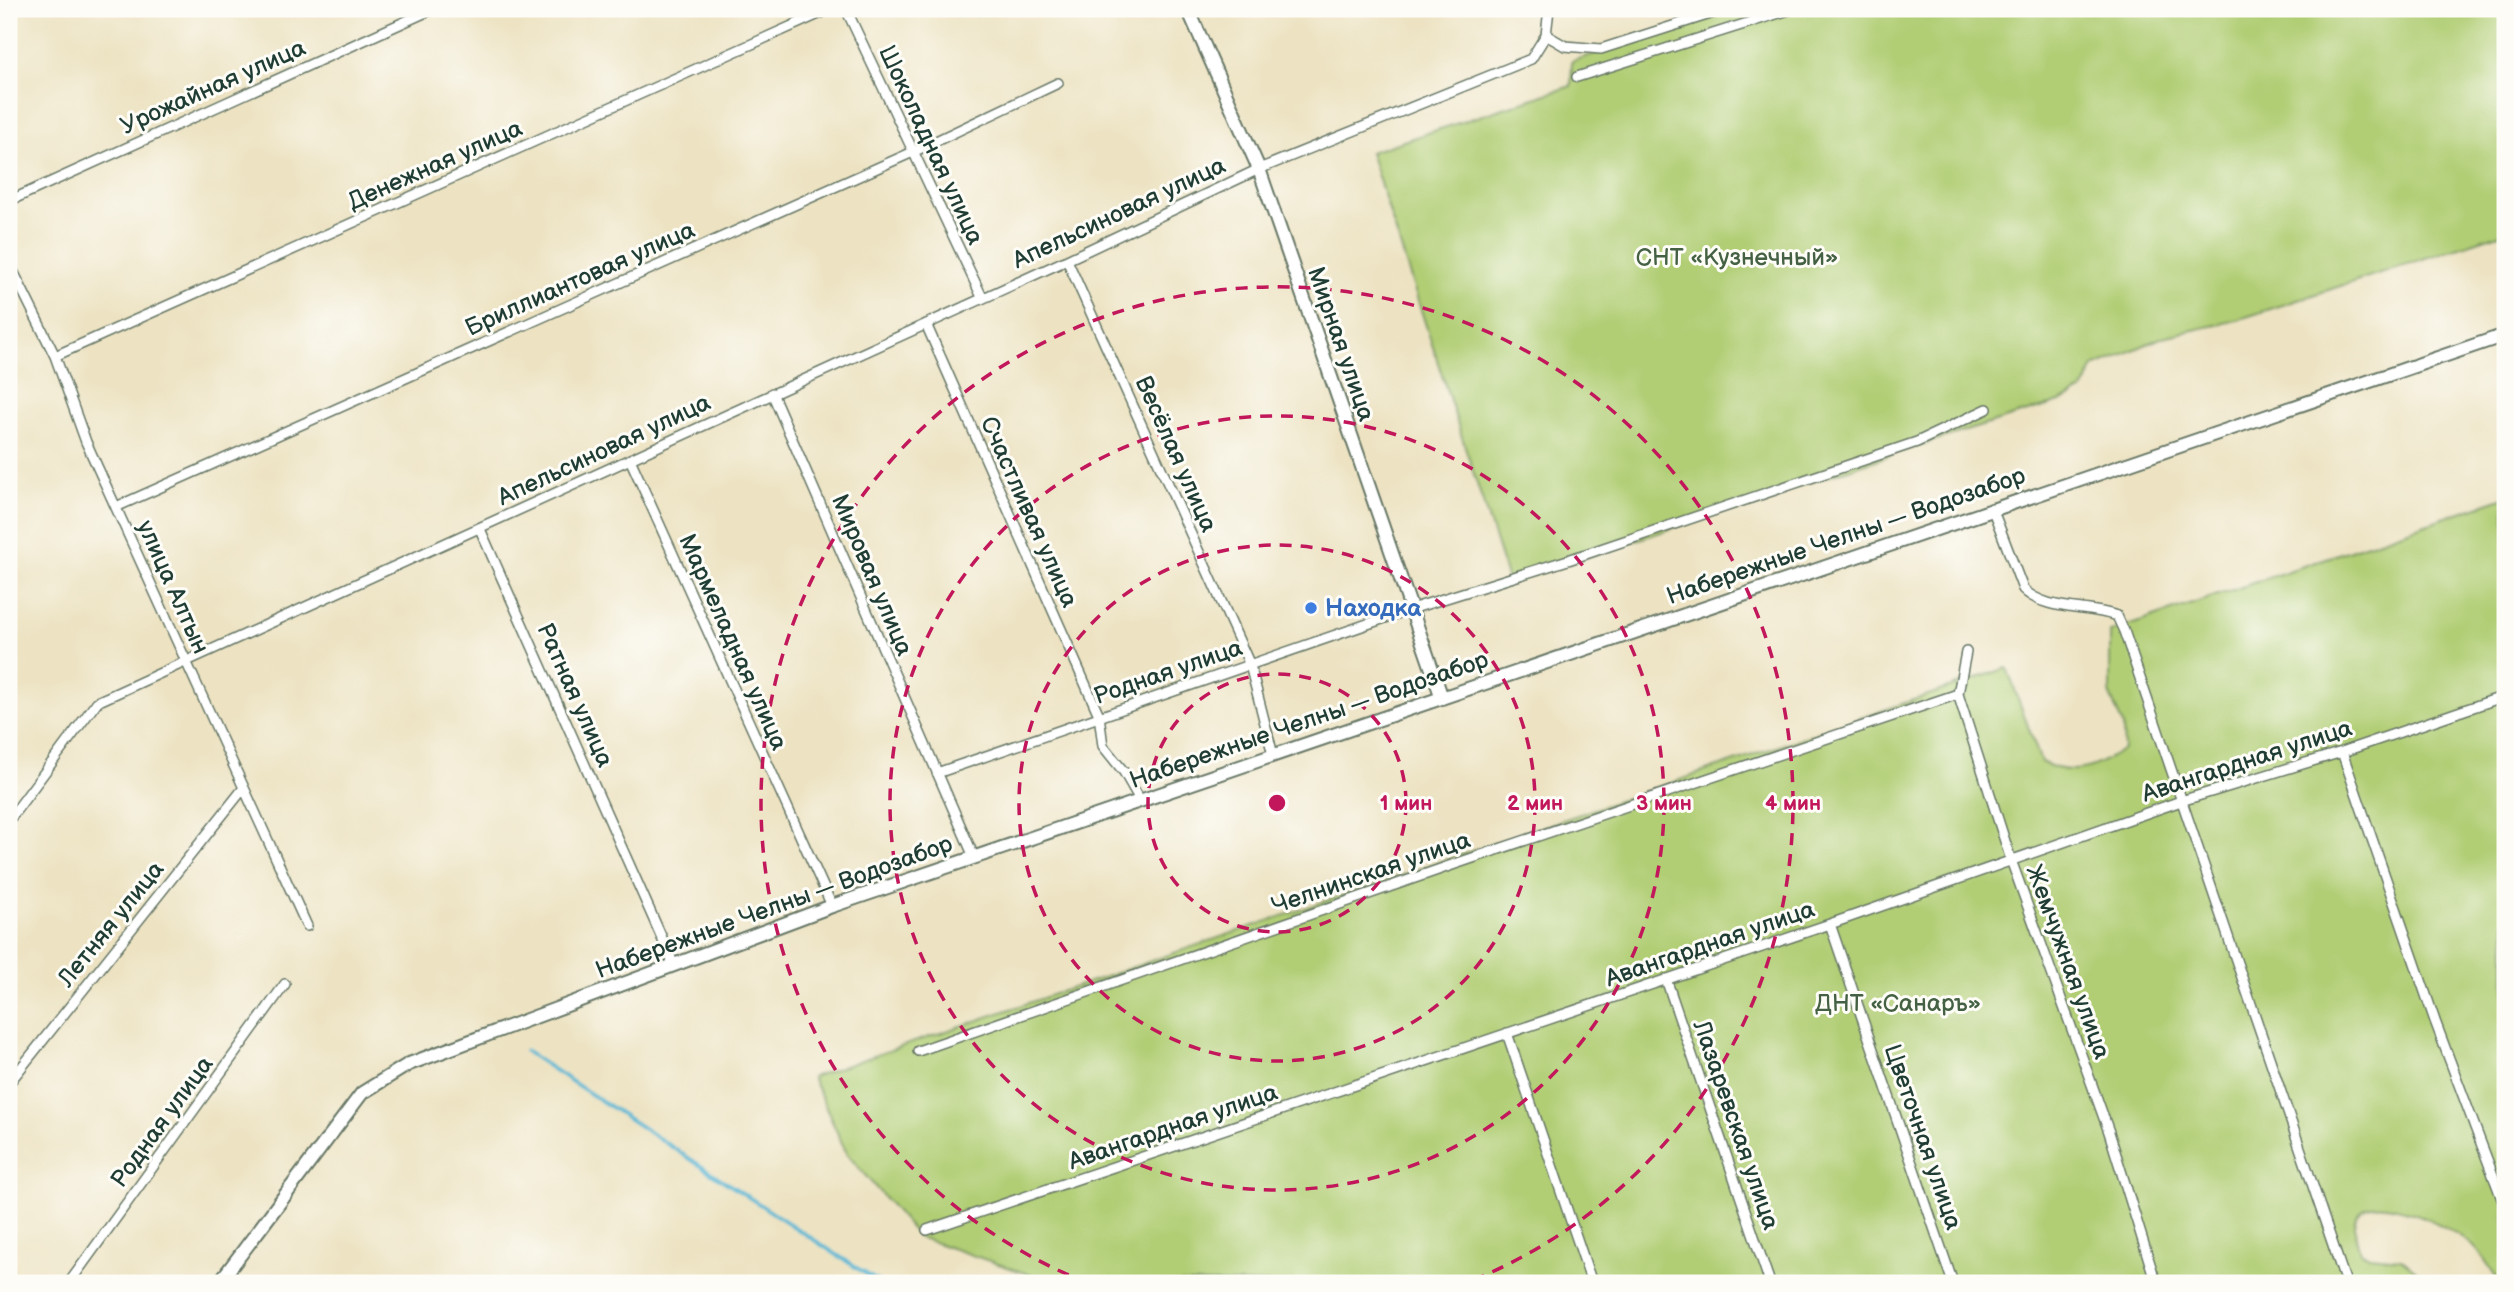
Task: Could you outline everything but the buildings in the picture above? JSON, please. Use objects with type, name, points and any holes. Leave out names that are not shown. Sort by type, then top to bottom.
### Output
[{"type":"main road","name":"Мирная улица","points":[[1188,9],[1259,169],[1442,698]]},
{"type":"main road","name":"Набережные Челны — Водозабор","points":[[219,1283],[362,1093],[409,1064],[832,906],[2505,335]]},
{"type":"street","name":"Урожайная улица","points":[[9,201],[433,9]]},
{"type":"street","name":"Денежная улица","points":[[55,356],[830,9]]},
{"type":"street","name":"Шоколадная улица","points":[[846,9],[982,297]]},
{"type":"street","points":[[1549,9],[1546,35],[1565,46],[1601,49],[1726,9]]},
{"type":"street","points":[[1577,77],[1793,9]]},
{"type":"street","name":"Апельсиновая улица","points":[[9,820],[97,702],[1068,260],[1259,169],[1531,59],[1546,35]]},
{"type":"street","name":"Бриллиантовая улица","points":[[116,507],[913,152],[1058,83]]},
{"type":"street","name":"Весёлая улица","points":[[1068,260],[1250,664],[1273,755]]},
{"type":"street","name":"улица Алтын","points":[[9,263],[55,356],[86,442],[307,926]]},
{"type":"street","name":"Счастливая улица","points":[[926,324],[1099,715],[1103,746],[1124,772],[1140,800]]},
{"type":"street","name":"Мировая улица","points":[[772,393],[974,857]]},
{"type":"street","name":"Родная улица","points":[[937,773],[1411,609],[1580,556],[1917,442],[1987,410]]},
{"type":"street","name":"Мармеладная улица","points":[[630,459],[832,906]]},
{"type":"street","points":[[1992,508],[2023,589],[2030,596],[2050,603],[2103,611],[2116,616],[2346,1283]]},
{"type":"street","name":"Ратная улица","points":[[480,529],[674,965]]},
{"type":"street","name":"Жемчужная улица","points":[[1966,652],[1958,694],[2011,860],[2109,1132],[2156,1283]]},
{"type":"street","name":"Челнинская улица","points":[[918,1051],[1455,863],[1958,694]]},
{"type":"street","name":"Авангардная улица","points":[[927,1230],[1830,924],[2181,801],[2342,752],[2505,696]]},
{"type":"street","points":[[2342,752],[2435,1021],[2505,1207]]},
{"type":"street","name":"Летняя улица","points":[[9,1083],[243,789]]},
{"type":"street","name":"Цветочная улица","points":[[1830,924],[1952,1283]]},
{"type":"street","name":"Лазаревская улица","points":[[1666,979],[1769,1283]]},
{"type":"street","name":"Родная улица","points":[[69,1283],[285,984]]},
{"type":"street","points":[[1507,1033],[1592,1283]]},
{"type":"green space","name":"СНТ «Кузнечный»","points":[[1735,9],[2505,9],[2505,232],[2237,320],[2163,337],[2094,367],[2082,391],[2060,402],[1923,444],[1509,583],[1370,152],[1571,86],[1572,61]]},
{"type":"green space","name":"ДНТ «Санаръ»","points":[[2505,497],[2505,1283],[2500,1283],[2479,1253],[2457,1234],[2416,1214],[2394,1207],[2375,1206],[2361,1211],[2355,1226],[2360,1251],[2369,1256],[2401,1259],[2431,1283],[1055,1283],[918,1237],[847,1154],[812,1077],[2007,668],[2041,762],[2064,770],[2094,766],[2124,749],[2123,726],[2110,695],[2110,632]]},
{"type":"waterway","points":[[525,1051],[880,1283]]},
{"type":"place","name":"Находка","points":[[1311,608]]}]
